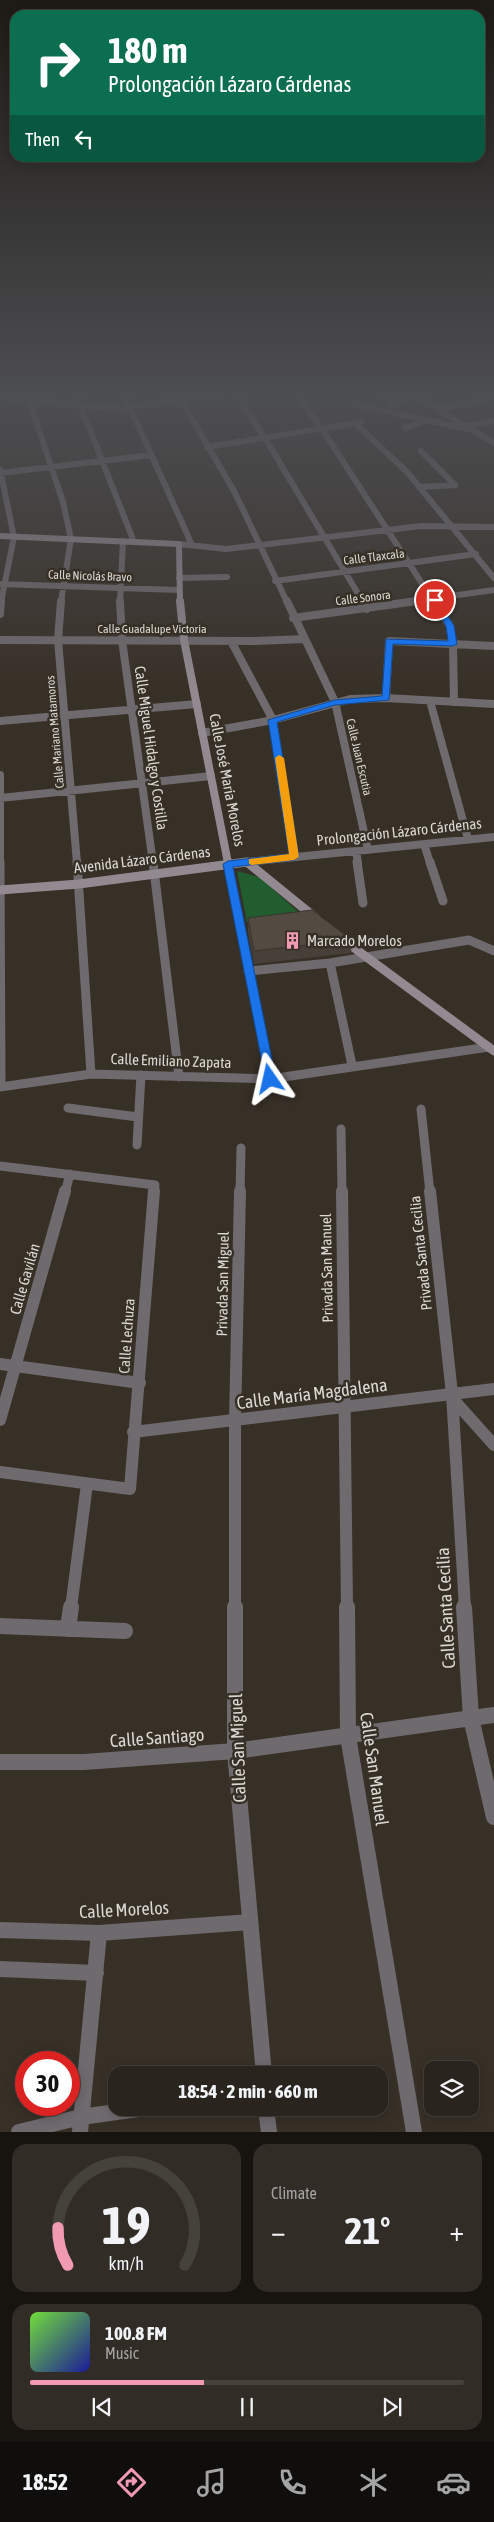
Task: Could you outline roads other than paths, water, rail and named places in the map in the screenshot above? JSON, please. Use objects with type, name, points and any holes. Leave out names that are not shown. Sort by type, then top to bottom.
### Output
[{"type":"street","points":[[0,614],[2,584],[14,537],[5,493]]},
{"type":"street","name":"Calle Mariano Matamoros","points":[[60,493],[71,539],[62,586],[58,640],[79,884],[91,1074]]},
{"type":"street","points":[[115,493],[134,542]]},
{"type":"street","points":[[169,493],[192,545]]},
{"type":"street","name":"Calle Juan Escutia","points":[[234,493],[335,702],[368,850]]},
{"type":"street","points":[[298,493],[367,609]]},
{"type":"street","points":[[364,493],[435,600],[450,626],[453,644],[454,702]]},
{"type":"street","points":[[426,493],[494,578]]},
{"type":"street","points":[[0,536],[179,544],[226,549],[421,526],[494,528]]},
{"type":"street","name":"Calle Miguel Hidalgo y Costilla","points":[[123,541],[119,588],[122,640],[130,709],[155,874],[179,1077]]},
{"type":"street","name":"Calle José María Morelos","points":[[179,544],[178,578],[184,640],[228,864],[244,926],[248,971],[270,1079]]},
{"type":"street","name":"Calle Tlaxcala","points":[[275,581],[476,554]]},
{"type":"street","points":[[178,578],[227,577]]},
{"type":"street","name":"Calle Nicolás Bravo","points":[[2,584],[179,590]]},
{"type":"street","name":"Calle Sonora","points":[[293,618],[435,600],[494,590]]},
{"type":"street","name":"Calle Guadalupe Victoria","points":[[0,640],[231,641],[305,639]]},
{"type":"street","points":[[231,641],[273,720],[294,857]]},
{"type":"street","points":[[386,698],[389,641],[494,646]]},
{"type":"street","points":[[202,733],[273,720],[335,702],[386,698],[494,704]]},
{"type":"street","points":[[430,701],[468,839]]},
{"type":"street","points":[[0,721],[197,704]]},
{"type":"street","points":[[0,775],[1,1087]]},
{"type":"street","points":[[0,798],[210,776]]},
{"type":"street","name":"Prolongación Lázaro Cárdenas","points":[[247,862],[494,836]]},
{"type":"street","points":[[424,844],[442,901]]},
{"type":"street","points":[[356,851],[363,903]]},
{"type":"street","points":[[247,862],[309,918],[333,931],[491,1049]]},
{"type":"street","name":"Avenida Lázaro Cárdenas","points":[[0,890],[79,884],[247,862]]},
{"type":"street","points":[[248,971],[330,963],[468,940],[494,951]]},
{"type":"street","points":[[330,963],[352,1065]]},
{"type":"street","name":"Calle Emiliano Zapata","points":[[1,1087],[91,1074],[270,1079],[352,1065],[491,1049]]},
{"type":"street","points":[[137,1145],[141,1075]]},
{"type":"street","points":[[68,1108],[138,1117]]},
{"type":"street","name":"Privada Santa Cecilia","points":[[421,1109],[452,1396]]},
{"type":"street","name":"Privada San Manuel","points":[[341,1129],[343,1407]]},
{"type":"street","name":"Privada San Miguel","points":[[236,1421],[241,1148]]},
{"type":"street","points":[[0,1166],[70,1174]]},
{"type":"street","name":"Calle Lechuza","points":[[70,1174],[155,1185],[130,1489],[87,1484]]},
{"type":"street","name":"Calle Gavilán","points":[[0,1420],[70,1174]]},
{"type":"street","points":[[0,1364],[140,1383]]},
{"type":"street","name":"Calle María Magdalena","points":[[134,1432],[452,1396],[494,1389]]},
{"type":"street","points":[[452,1396],[494,1445]]},
{"type":"street","name":"Calle Santa Cecilia","points":[[452,1396],[471,1718],[494,1817]]},
{"type":"street","name":"Calle San Manuel","points":[[343,1407],[348,1736],[414,2132]]},
{"type":"street","name":"Calle San Miguel","points":[[236,1421],[235,1751],[263,2066]]},
{"type":"street","points":[[0,1472],[87,1484],[68,1628]]},
{"type":"street","points":[[0,1626],[125,1631]]},
{"type":"street","name":"Calle Santiago","points":[[0,1762],[84,1762],[235,1751],[494,1714]]},
{"type":"street","name":"Calle Morelos","points":[[0,1930],[100,1933],[250,1922]]},
{"type":"street","points":[[80,2124],[100,1933]]},
{"type":"street","points":[[0,1969],[96,1973]]},
{"type":"street","points":[[19,2132],[80,2124],[112,2116]]},
{"type":"street","points":[[267,2116],[269,2132]]},
{"type":"place","name":"Marcado Morelos","points":[[293,941]]}]
